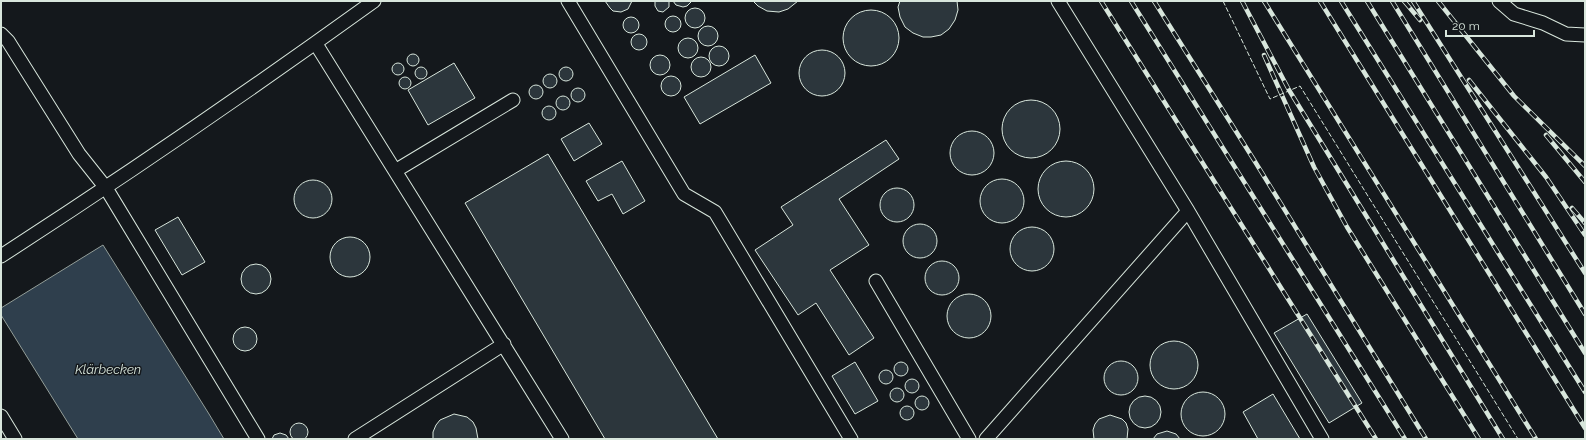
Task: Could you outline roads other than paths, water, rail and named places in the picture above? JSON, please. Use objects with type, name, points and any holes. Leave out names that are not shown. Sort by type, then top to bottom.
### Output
[{"type":"lane","points":[[1,256],[106,188],[316,44],[374,1]]},
{"type":"lane","points":[[568,1],[684,194],[715,212],[851,439]]},
{"type":"lane","points":[[1058,1],[1188,211],[1322,439]]},
{"type":"lane","points":[[1499,1],[1514,14],[1543,23],[1566,34],[1585,35]]},
{"type":"lane","points":[[1,34],[8,41],[79,154],[106,188],[258,439]]},
{"type":"lane","points":[[316,44],[562,439]]},
{"type":"lane","points":[[395,171],[513,100]]},
{"type":"lane","points":[[986,439],[1188,211]]},
{"type":"lane","points":[[876,281],[969,439]]},
{"type":"lane","points":[[355,439],[504,344]]},
{"type":"lane","points":[[1,416],[15,439]]},
{"type":"water","name":"Klärbecken","points":[[103,245],[224,439],[78,439],[1,315],[1,308]]},
{"type":"railway","points":[[1101,1],[1376,439]]},
{"type":"railway","points":[[1131,1],[1405,439]]},
{"type":"railway","points":[[1154,1],[1426,439]]},
{"type":"railway","points":[[1242,1],[1289,90],[1503,439]]},
{"type":"railway","points":[[1264,1],[1536,439]]},
{"type":"railway","points":[[1320,1],[1585,428]]},
{"type":"railway","points":[[1341,1],[1585,392]]},
{"type":"railway","points":[[1367,1],[1585,353]]},
{"type":"railway","points":[[1392,1],[1585,314]]},
{"type":"railway","points":[[1404,1],[1420,20]]},
{"type":"railway","points":[[1413,1],[1585,273]]},
{"type":"railway","points":[[1438,1],[1514,96],[1585,166]]},
{"type":"railway","points":[[1264,55],[1314,167],[1347,227],[1479,439]]},
{"type":"railway","points":[[1469,80],[1546,177],[1585,235]]},
{"type":"railway","points":[[1546,135],[1585,182]]},
{"type":"railway","points":[[1572,208],[1585,223]]}]
